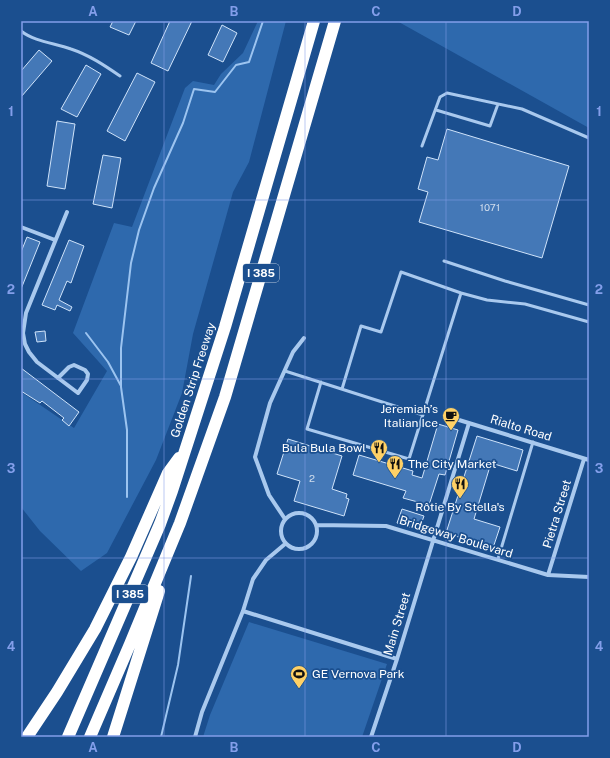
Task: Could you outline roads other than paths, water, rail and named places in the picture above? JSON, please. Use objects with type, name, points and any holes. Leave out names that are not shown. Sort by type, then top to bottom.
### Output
[{"type":"highway","name":"Golden Strip Freeway","points":[[68,737],[160,524],[172,491],[225,327],[314,21]]},
{"type":"highway","name":"I 385","points":[[90,737],[180,523],[207,450],[238,358],[281,204],[335,21]]},
{"type":"highway","points":[[27,737],[57,692],[95,629],[168,473],[186,448]]},
{"type":"highway","points":[[113,737],[180,523]]},
{"type":"street","points":[[58,378],[69,367],[74,365],[85,370],[88,374],[87,380],[78,393],[58,378],[37,362],[25,344],[22,332],[24,319],[67,212]]},
{"type":"street","points":[[21,227],[55,240]]},
{"type":"street","points":[[285,519],[270,495],[255,457],[270,404],[293,352],[304,338]]},
{"type":"street","name":"Rialto Road","points":[[446,416],[587,459]]},
{"type":"street","name":"Main Street","points":[[371,737],[397,659],[469,423]]},
{"type":"street","name":"Pietra Street","points":[[548,575],[587,459]]},
{"type":"street","points":[[296,513],[302,513],[308,516],[316,525],[316,537],[313,543],[302,549],[290,548],[285,544],[280,534],[282,523],[285,519],[296,513]]},
{"type":"street","name":"Bridgeway Boulevard","points":[[316,525],[386,526],[548,575],[589,577]]},
{"type":"street","points":[[196,737],[202,712],[243,611],[253,579],[266,560],[285,544]]},
{"type":"street","points":[[243,611],[397,659]]},
{"type":"lane","points":[[21,32],[27,36],[70,48],[94,58],[120,76]]},
{"type":"lane","points":[[422,146],[440,97],[447,92],[522,109],[589,138]]},
{"type":"lane","points":[[436,110],[490,126],[498,104]]},
{"type":"lane","points":[[444,261],[505,281],[589,305]]},
{"type":"lane","points":[[342,389],[361,326],[380,332],[401,272],[487,300],[525,304],[589,322]]},
{"type":"lane","points":[[321,382],[307,429],[409,459],[461,292]]},
{"type":"lane","points":[[285,371],[423,415]]},
{"type":"lane","points":[[498,560],[533,442]]},
{"type":"waterway","points":[[127,497],[127,430],[121,387],[121,348],[131,263],[139,230],[154,188],[183,123],[194,89],[215,92],[236,65],[249,62],[263,21]]},
{"type":"waterway","points":[[86,333],[108,362],[121,386]]},
{"type":"waterway","points":[[161,737],[178,665],[191,576]]},
{"type":"place","name":"Jeremiah’s Italian Ice","points":[[451,431]]},
{"type":"place","name":"Bula Bula Bowl","points":[[379,463]]},
{"type":"place","name":"The City Market","points":[[395,479]]},
{"type":"place","name":"Rôtie By Stella's","points":[[460,499]]},
{"type":"place","name":"GE Vernova Park","points":[[299,689]]}]
